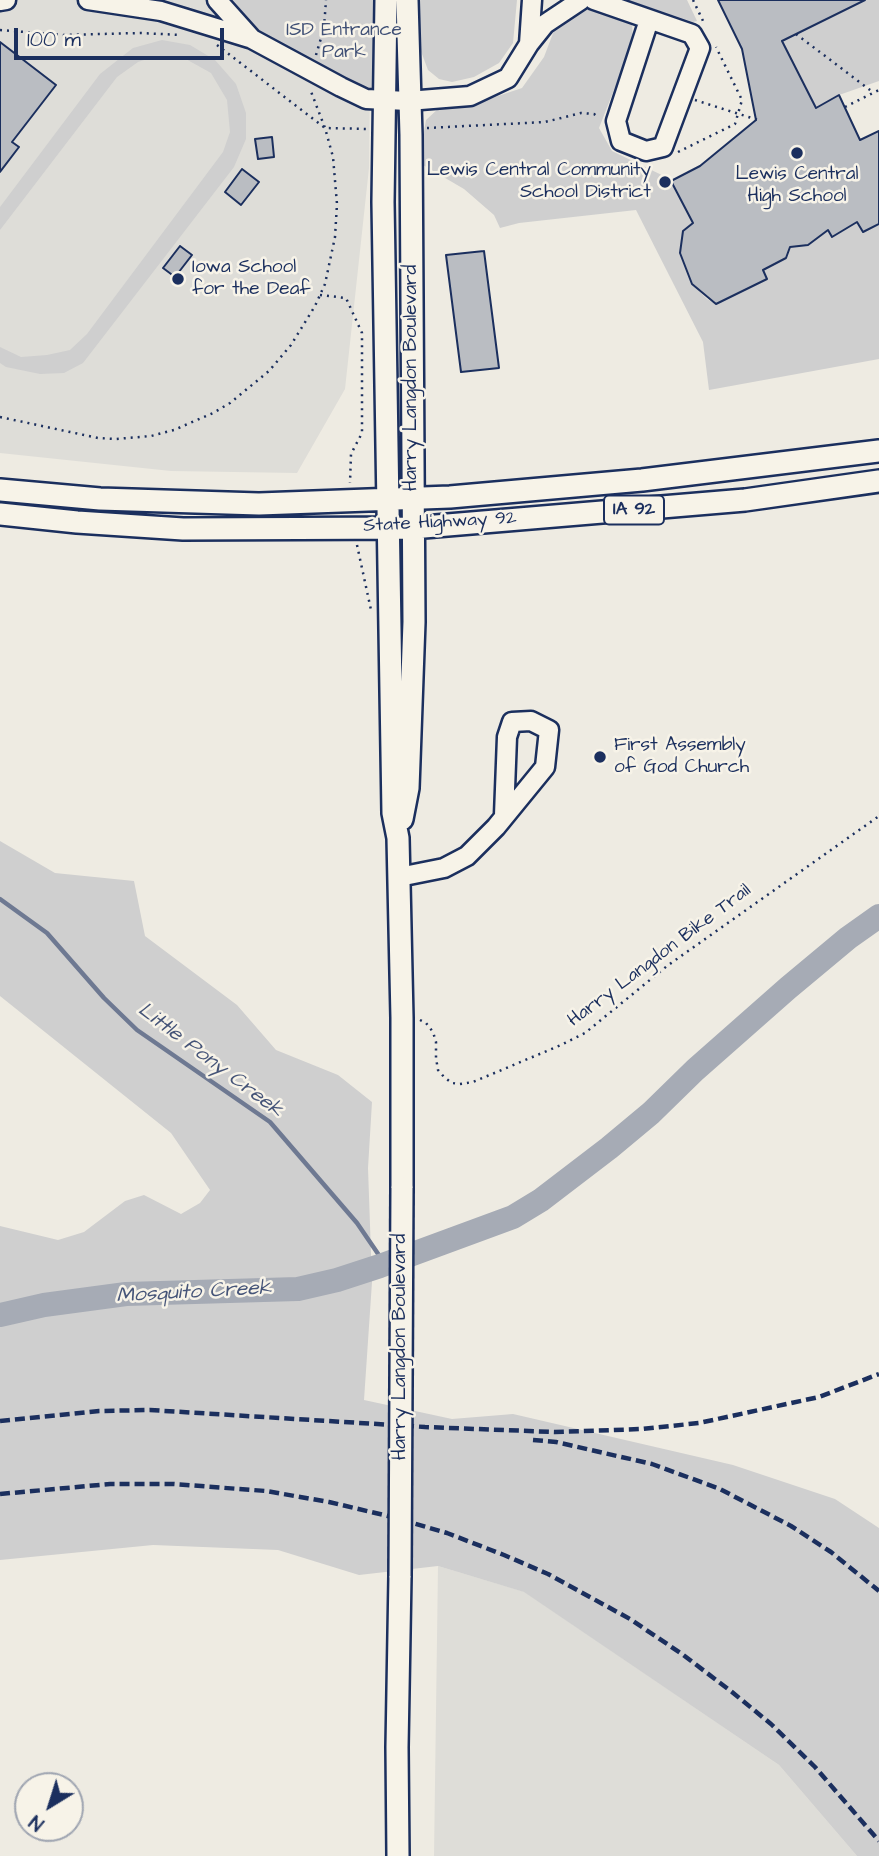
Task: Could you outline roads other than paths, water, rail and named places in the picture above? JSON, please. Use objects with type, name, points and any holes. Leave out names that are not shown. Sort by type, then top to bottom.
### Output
[{"type":"main road","name":"Harry Langdon Boulevard","points":[[386,0],[383,202],[387,499],[393,813],[398,838],[402,1018],[398,1856]]},
{"type":"main road","name":"Harry Langdon Boulevard","points":[[398,838],[408,788],[412,706],[411,129],[408,101],[407,0]]},
{"type":"main road","name":"State Highway 92","points":[[0,490],[177,502],[259,504],[413,499],[525,492],[879,451]]},
{"type":"main road","name":"State Highway 92","points":[[0,513],[78,523],[183,529],[388,529],[745,500],[879,481]]},
{"type":"street","points":[[0,1],[6,0]]},
{"type":"street","points":[[88,0],[161,11],[252,39],[366,99],[408,101],[470,96],[508,78],[545,24],[581,0]]},
{"type":"street","points":[[217,0],[252,39]]},
{"type":"street","points":[[529,44],[532,0]]},
{"type":"street","points":[[594,0],[692,34],[700,48],[663,147],[646,151],[621,141],[616,121],[649,20]]},
{"type":"street","points":[[399,877],[444,867],[467,856],[504,815],[545,767],[549,730],[531,721],[512,722],[507,737],[504,815]]},
{"type":"waterway","name":"Little Pony Creek","points":[[0,899],[47,933],[104,998],[137,1030],[270,1122],[357,1223],[385,1264]]},
{"type":"waterway","name":"Mosquito Creek","points":[[0,1315],[44,1305],[126,1294],[298,1289],[380,1266],[513,1217],[541,1200],[609,1148],[788,988],[879,916]]},
{"type":"railway","points":[[0,1421],[99,1411],[150,1410],[425,1427],[555,1432],[642,1429],[699,1423],[819,1397],[879,1374]]},
{"type":"railway","points":[[533,1440],[556,1442],[652,1464],[720,1489],[791,1526],[831,1552],[879,1591]]},
{"type":"railway","points":[[0,1494],[110,1484],[173,1484],[266,1491],[388,1516],[447,1533],[504,1555],[548,1574],[630,1619],[732,1692],[771,1724],[815,1767],[879,1841]]},
{"type":"place","name":"Lewis Central High School","points":[[797,153]]},
{"type":"place","name":"Lewis Central Community School District","points":[[665,182]]},
{"type":"place","name":"Iowa School for the Deaf","points":[[178,279]]},
{"type":"place","name":"First Assembly of God Church","points":[[600,757]]},
{"type":"park label","name":"ISD Entrance Park","points":[[344,42]]}]
